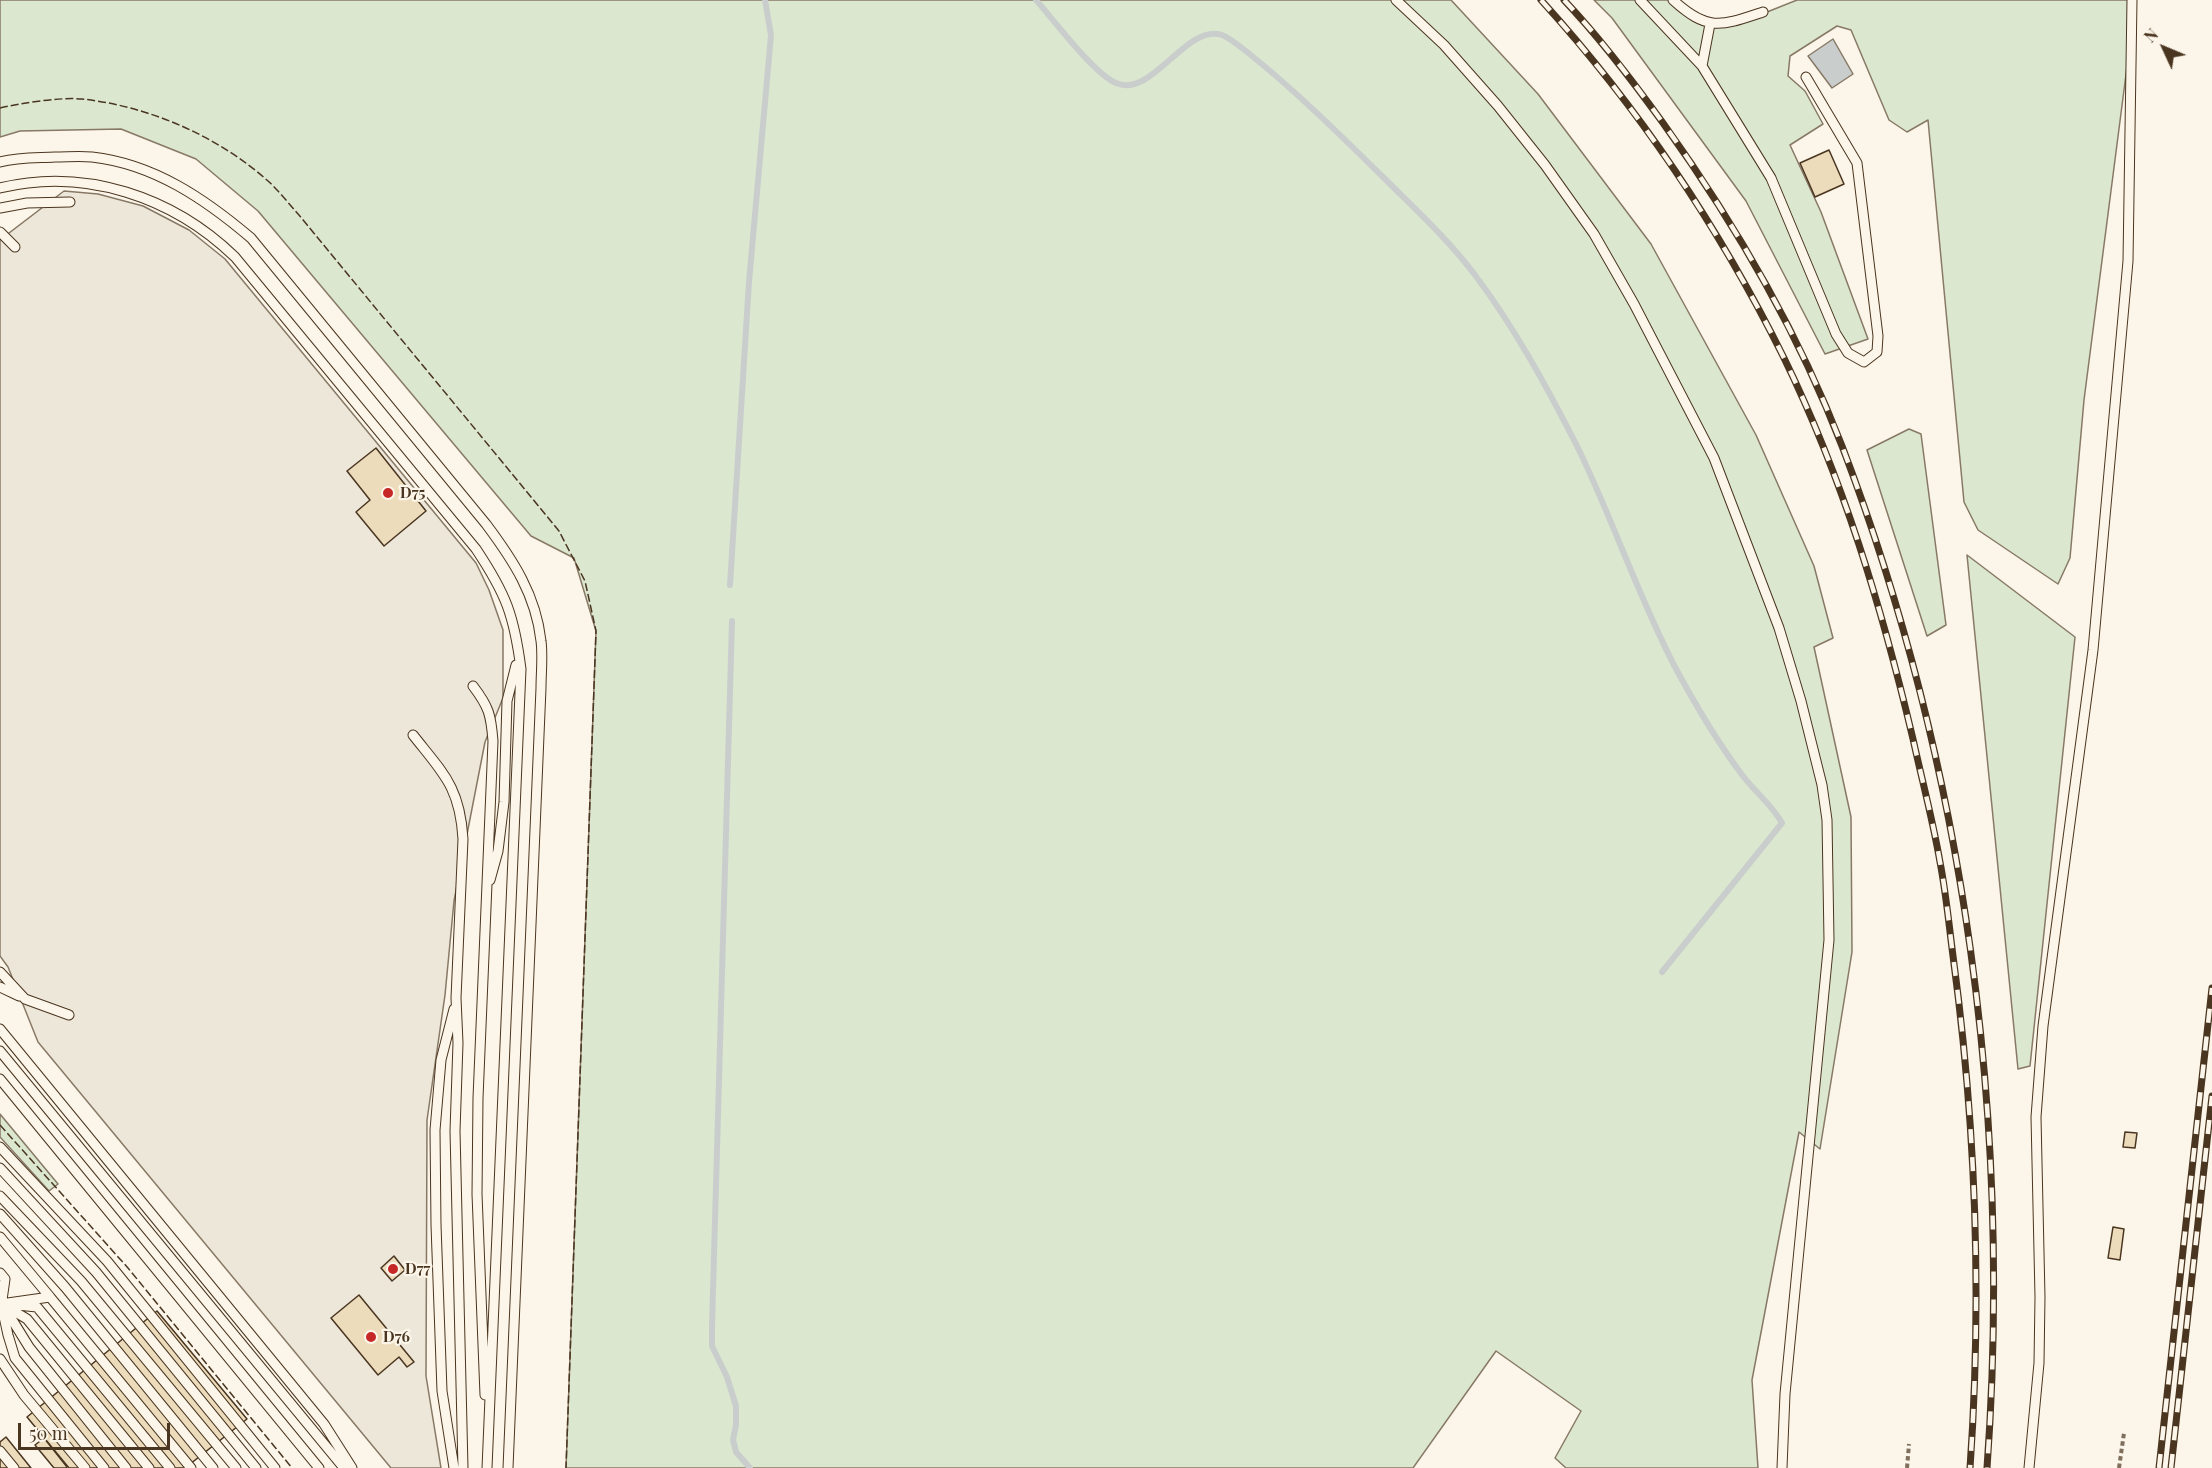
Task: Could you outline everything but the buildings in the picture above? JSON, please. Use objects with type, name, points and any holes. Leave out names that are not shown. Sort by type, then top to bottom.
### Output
[{"type":"lane","points":[[1396,0],[1444,45],[1498,106],[1545,165],[1594,234],[1634,304],[1714,458],[1779,628],[1801,701],[1822,786],[1827,820],[1829,940],[1785,1394],[1782,1468]]},
{"type":"lane","points":[[1640,0],[1702,66],[1771,178],[1836,334],[1848,353],[1864,362],[1877,352],[1878,336],[1857,163],[1806,77]]},
{"type":"lane","points":[[1673,0],[1690,15],[1710,24],[1727,24],[1763,12]]},
{"type":"lane","points":[[2029,1468],[2039,1363],[2040,1297],[2036,1117],[2043,1026],[2093,651],[2128,261],[2132,0]]},
{"type":"lane","points":[[1702,66],[1710,24]]},
{"type":"lane","points":[[0,162],[14,158],[92,157],[135,167],[179,185],[217,209],[258,248],[486,524],[525,581],[536,614],[542,643],[508,1468]]},
{"type":"lane","points":[[0,188],[45,180],[100,186],[133,193],[165,206],[195,223],[216,239],[243,266],[476,549],[496,579],[508,603],[516,630],[520,669],[487,1468]]},
{"type":"lane","points":[[0,208],[27,203],[70,202]]},
{"type":"lane","points":[[0,232],[15,247]]},
{"type":"lane","points":[[486,897],[498,850],[504,802],[507,701],[519,656]]},
{"type":"lane","points":[[473,686],[486,703],[490,714],[493,741],[477,1194],[478,1260],[488,1445]]},
{"type":"lane","points":[[413,735],[450,782],[458,799],[462,816],[456,998],[458,1043],[455,1185],[463,1468]]},
{"type":"lane","points":[[0,972],[25,999]]},
{"type":"lane","points":[[0,987],[69,1015]]},
{"type":"lane","points":[[454,1468],[442,1391],[435,1130],[441,1060],[456,998]]},
{"type":"lane","points":[[0,1029],[324,1424],[352,1468]]},
{"type":"lane","points":[[0,1052],[344,1468]]},
{"type":"lane","points":[[0,1079],[319,1468]]},
{"type":"lane","points":[[0,1147],[107,1261],[274,1468]]},
{"type":"lane","points":[[0,1168],[96,1272],[256,1468]]},
{"type":"lane","points":[[98,1171],[336,1468]]},
{"type":"lane","points":[[0,1191],[75,1276],[236,1468]]},
{"type":"lane","points":[[0,1196],[75,1276]]},
{"type":"lane","points":[[0,1214],[64,1287],[213,1468]]},
{"type":"lane","points":[[0,1237],[191,1468]]},
{"type":"lane","points":[[0,1273],[5,1279],[0,1305],[15,1358],[104,1468]]},
{"type":"lane","points":[[0,1305],[50,1297]]},
{"type":"lane","points":[[0,1305],[29,1347],[126,1468]]},
{"type":"lane","points":[[0,1305],[27,1319],[149,1468]]},
{"type":"lane","points":[[0,1305],[37,1308],[170,1468]]},
{"type":"lane","points":[[0,1359],[24,1395],[85,1468]]},
{"type":"lane","points":[[0,1451],[14,1468]]},
{"type":"path","points":[[2120,1468],[2124,1433]]},
{"type":"path","points":[[1907,1468],[1909,1444]]},
{"type":"green space","points":[[0,0],[1451,0],[1538,94],[1651,244],[1756,435],[1814,566],[1833,638],[1814,647],[1851,817],[1852,952],[1820,1149],[1799,1132],[1752,1380],[1758,1468],[1566,1468],[1555,1458],[1581,1411],[1496,1351],[1413,1468],[566,1468],[596,631],[574,558],[531,536],[258,211],[196,159],[121,129],[20,131],[0,137]]},
{"type":"green space","points":[[1594,0],[1677,0],[1693,15],[1732,26],[1797,0],[2129,0],[2128,59],[2084,400],[2070,558],[2058,584],[1978,530],[1964,502],[1928,120],[1907,132],[1889,120],[1851,30],[1837,26],[1790,56],[1788,76],[1805,91],[1823,124],[1790,145],[1821,212],[1868,339],[1825,354],[1746,201],[1612,18]]},
{"type":"green space","points":[[1909,429],[1921,434],[1946,625],[1927,636],[1867,450]]},
{"type":"green space","points":[[1967,555],[2075,637],[2030,1066],[2018,1069]]},
{"type":"green space","points":[[0,1114],[58,1184],[49,1191],[0,1137]]},
{"type":"shaded area","points":[[1833,39],[1853,74],[1832,88],[1808,56]]},
{"type":"shaded area","points":[[64,191],[98,194],[143,206],[189,230],[225,259],[476,563],[489,590],[503,630],[503,698],[485,742],[454,901],[445,995],[427,1120],[426,1376],[441,1468],[391,1468],[38,1042],[8,967],[0,956],[0,240]]},
{"type":"waterway","points":[[730,585],[749,282],[771,35],[765,0]]},
{"type":"waterway","points":[[1036,0],[1074,46],[1107,78],[1116,83],[1129,85],[1143,81],[1182,49],[1209,34],[1222,35],[1234,42],[1302,99],[1430,224],[1464,261],[1504,316],[1543,381],[1578,448],[1649,613],[1683,681],[1733,763],[1782,823],[1662,972]]},
{"type":"waterway","points":[[732,621],[712,1346],[727,1377],[736,1406],[733,1440],[736,1452],[750,1468]]},
{"type":"railway","points":[[1541,0],[1577,41],[1644,126],[1705,216],[1733,263],[1784,358],[1825,450],[1874,593],[1901,690],[1934,831],[1946,897],[1961,1020],[1975,1212],[1976,1340],[1970,1468]]},
{"type":"railway","points":[[1564,0],[1640,91],[1663,123],[1715,199],[1763,279],[1825,403],[1885,569],[1920,694],[1949,821],[1970,949],[1985,1078],[1992,1208],[1993,1338],[1987,1468]]},
{"type":"railway","points":[[2159,1468],[2212,988]]},
{"type":"railway","points":[[2171,1468],[2212,1096]]},
{"type":"fence","points":[[0,108],[63,99],[82,99],[132,108],[205,137],[248,165],[272,185],[299,215],[559,531],[585,581],[596,631],[566,1468]]},
{"type":"fence","points":[[0,1125],[128,1268],[292,1468]]},
{"type":"place","name":"D75","points":[[388,493]]},
{"type":"place","name":"D77","points":[[393,1269]]},
{"type":"place","name":"D76","points":[[371,1337]]}]
